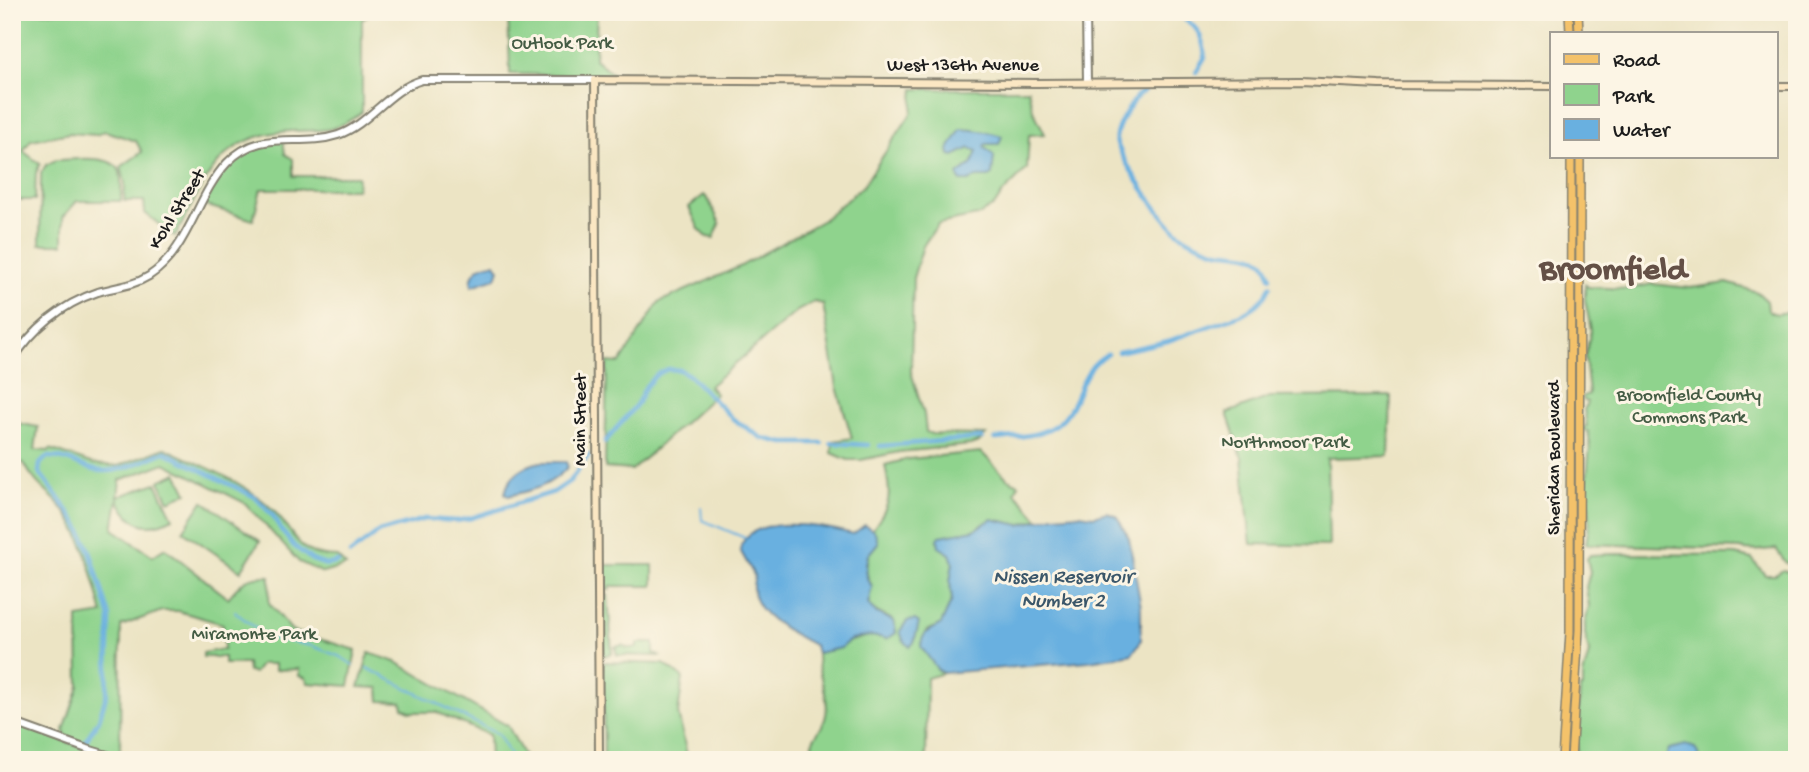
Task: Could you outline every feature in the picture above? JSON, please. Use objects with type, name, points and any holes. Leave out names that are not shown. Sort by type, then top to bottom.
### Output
[{"type":"main road","points":[[1569,12],[1570,32]]},
{"type":"main road","points":[[1578,12],[1579,32]]},
{"type":"main road","name":"West 136th Avenue","points":[[595,80],[1301,81],[1379,85],[1550,86]]},
{"type":"main road","name":"Main Street","points":[[595,80],[599,760]]},
{"type":"main road","points":[[1778,86],[1797,86]]},
{"type":"main road","name":"Sheridan Boulevard","points":[[1562,760],[1570,632],[1571,158]]},
{"type":"main road","name":"Sheridan Boulevard","points":[[1571,760],[1579,630],[1580,158]]},
{"type":"street","points":[[1086,12],[1087,82]]},
{"type":"street","name":"West 136th Avenue","points":[[382,105],[409,85],[430,79],[595,80]]},
{"type":"street","name":"Kohl Street","points":[[12,361],[32,335],[69,305],[97,293],[141,280],[165,262],[173,253],[220,171],[236,155],[252,145],[269,140],[321,139],[336,136],[355,126],[382,105]]},
{"type":"street","points":[[12,722],[124,760]]},
{"type":"green space","points":[[12,12],[371,12],[362,20],[362,112],[336,127],[266,134],[246,141],[230,151],[206,179],[175,237],[145,213],[144,201],[124,201],[125,183],[121,167],[142,152],[136,141],[105,131],[96,135],[70,133],[31,140],[23,151],[40,164],[36,173],[35,200],[12,200]]},
{"type":"green space","name":"Outlook Park","points":[[508,12],[597,12],[595,59],[615,76],[510,74]]},
{"type":"green space","points":[[914,89],[1028,89],[1033,110],[1045,134],[1029,135],[1027,169],[994,206],[977,216],[938,224],[923,246],[913,278],[911,372],[924,414],[926,432],[986,435],[979,442],[970,445],[899,452],[861,460],[848,460],[832,453],[833,441],[852,438],[837,387],[823,304],[814,302],[797,311],[709,386],[716,394],[632,470],[605,468],[607,362],[620,363],[659,302],[739,267],[823,220],[863,186],[912,112]]},
{"type":"green space","points":[[283,139],[285,154],[293,159],[293,176],[358,176],[357,189],[261,189],[253,220],[201,204],[220,171],[252,145]]},
{"type":"green space","points":[[92,159],[116,166],[121,175],[121,201],[77,201],[63,217],[63,244],[40,244],[41,173],[46,165],[56,160]]},
{"type":"green space","points":[[704,195],[720,223],[714,238],[707,237],[699,229],[689,207]]},
{"type":"green space","name":"Broomfield County Commons Park","points":[[1727,283],[1757,292],[1767,301],[1768,310],[1771,312],[1778,314],[1797,309],[1797,568],[1786,563],[1776,549],[1750,551],[1586,544],[1590,519],[1586,488],[1590,444],[1588,431],[1583,430],[1583,427],[1587,426],[1584,409],[1587,402],[1583,400],[1583,396],[1589,394],[1585,357],[1591,330],[1585,284],[1588,287],[1629,289],[1652,284],[1690,288]]},
{"type":"green space","name":"Northmoor Park","points":[[1391,396],[1389,456],[1327,458],[1329,546],[1251,544],[1242,458],[1227,413],[1270,397]]},
{"type":"green space","points":[[12,422],[38,427],[35,450],[50,449],[94,464],[118,466],[165,448],[222,475],[263,500],[306,549],[324,556],[337,557],[346,566],[323,573],[299,562],[245,503],[165,463],[120,480],[118,497],[156,483],[173,518],[155,525],[140,524],[128,515],[118,499],[113,529],[153,556],[165,548],[228,598],[246,580],[270,576],[269,603],[292,631],[356,650],[349,686],[308,683],[306,678],[299,676],[299,669],[275,670],[275,664],[261,664],[254,673],[248,672],[247,664],[224,664],[224,657],[203,657],[203,653],[224,649],[223,624],[178,611],[162,611],[121,626],[120,754],[66,737],[64,730],[79,686],[78,618],[103,614],[85,552],[69,517],[34,479],[24,463],[12,460]]},
{"type":"green space","points":[[981,452],[1008,479],[1019,484],[1015,492],[1038,519],[1020,525],[992,519],[974,530],[950,554],[953,562],[950,582],[952,599],[941,625],[926,631],[938,670],[944,673],[927,678],[926,760],[812,760],[813,740],[823,725],[827,711],[817,653],[840,648],[844,643],[872,635],[896,632],[894,621],[870,606],[872,586],[867,573],[875,532],[872,530],[888,499],[885,465],[908,459]]},
{"type":"green space","points":[[177,473],[187,493],[169,501],[159,481]]},
{"type":"green space","points":[[203,501],[260,541],[241,571],[183,531]]},
{"type":"green space","points":[[1590,555],[1735,555],[1752,559],[1765,575],[1775,575],[1783,570],[1797,574],[1797,760],[1576,760],[1580,688],[1583,688],[1589,653],[1585,634],[1589,606],[1586,587],[1590,572],[1587,559]]},
{"type":"green space","points":[[601,565],[653,565],[653,586],[610,586],[610,590],[601,590]]},
{"type":"green space","points":[[608,595],[612,654],[603,656],[601,596]]},
{"type":"green space","points":[[637,643],[654,643],[654,653],[659,656],[617,655],[615,647],[623,645],[637,648]]},
{"type":"green space","name":"Miramonte Park","points":[[369,653],[396,662],[508,726],[526,760],[490,760],[489,735],[436,712],[412,712],[403,708],[402,702],[380,701],[379,688],[359,687]]},
{"type":"green space","points":[[603,662],[664,664],[683,678],[678,713],[688,760],[604,760]]},
{"type":"green space","points":[[12,722],[87,749],[79,760],[12,760]]},
{"type":"water","points":[[961,129],[1002,136],[999,144],[986,144],[984,147],[994,156],[992,175],[989,177],[977,177],[969,181],[959,179],[958,175],[972,164],[977,151],[970,148],[954,156],[950,155],[949,149]]},
{"type":"water","points":[[495,263],[499,269],[496,278],[472,286],[472,276],[477,269]]},
{"type":"water","points":[[541,462],[566,462],[568,467],[541,487],[508,496],[505,493],[518,472]]},
{"type":"water","name":"Nissen Reservoir Number 2","points":[[1107,512],[1117,516],[1129,538],[1141,607],[1141,641],[1132,654],[1089,661],[944,673],[938,670],[921,647],[925,635],[941,624],[952,600],[950,582],[953,562],[950,554],[939,547],[940,536],[974,530],[992,519],[1020,525],[1054,516],[1093,516]]},
{"type":"water","points":[[865,525],[875,532],[878,543],[868,555],[866,564],[867,578],[872,587],[868,604],[876,613],[894,621],[896,633],[887,639],[875,636],[856,638],[841,648],[817,653],[815,646],[782,627],[762,610],[753,589],[755,577],[740,550],[746,538],[757,530],[772,526],[808,526],[853,534]]},
{"type":"water","points":[[915,620],[919,623],[910,647],[903,640],[900,631],[907,621]]},
{"type":"water","points":[[1686,745],[1695,748],[1701,760],[1665,760],[1669,749]]},
{"type":"waterway","points":[[1173,12],[1192,24],[1200,35],[1205,57],[1196,72]]},
{"type":"waterway","points":[[1144,91],[1126,113],[1116,135],[1120,150],[1143,190],[1183,236],[1218,251],[1258,258],[1268,268],[1270,277]]},
{"type":"waterway","points":[[1118,352],[1168,341],[1240,315],[1254,307],[1266,295],[1270,286]]},
{"type":"waterway","points":[[995,439],[1033,434],[1054,426],[1070,410],[1090,370],[1108,354]]},
{"type":"waterway","points":[[605,442],[637,404],[646,386],[657,374],[668,369],[680,370],[690,376],[733,419],[762,438],[784,443],[822,443]]},
{"type":"waterway","points":[[880,446],[982,438]]},
{"type":"waterway","points":[[831,443],[868,445]]},
{"type":"waterway","points":[[85,742],[99,719],[107,693],[110,617],[90,551],[78,524],[39,472],[40,464],[47,457],[104,471],[131,466],[165,452],[255,497],[273,516],[294,546],[312,560],[326,565],[338,562]]},
{"type":"waterway","points":[[350,554],[379,532],[425,519],[457,521],[471,518],[554,492],[570,481],[589,455]]},
{"type":"waterway","points":[[701,507],[702,520],[745,538]]},
{"type":"waterway","points":[[235,612],[267,637],[312,646],[341,657],[353,665]]},
{"type":"waterway","points":[[367,668],[498,734],[513,760]]},
{"type":"waterway","points":[[76,760],[82,755]]},
{"type":"district","name":"Broomfield","points":[[1613,272]]}]
